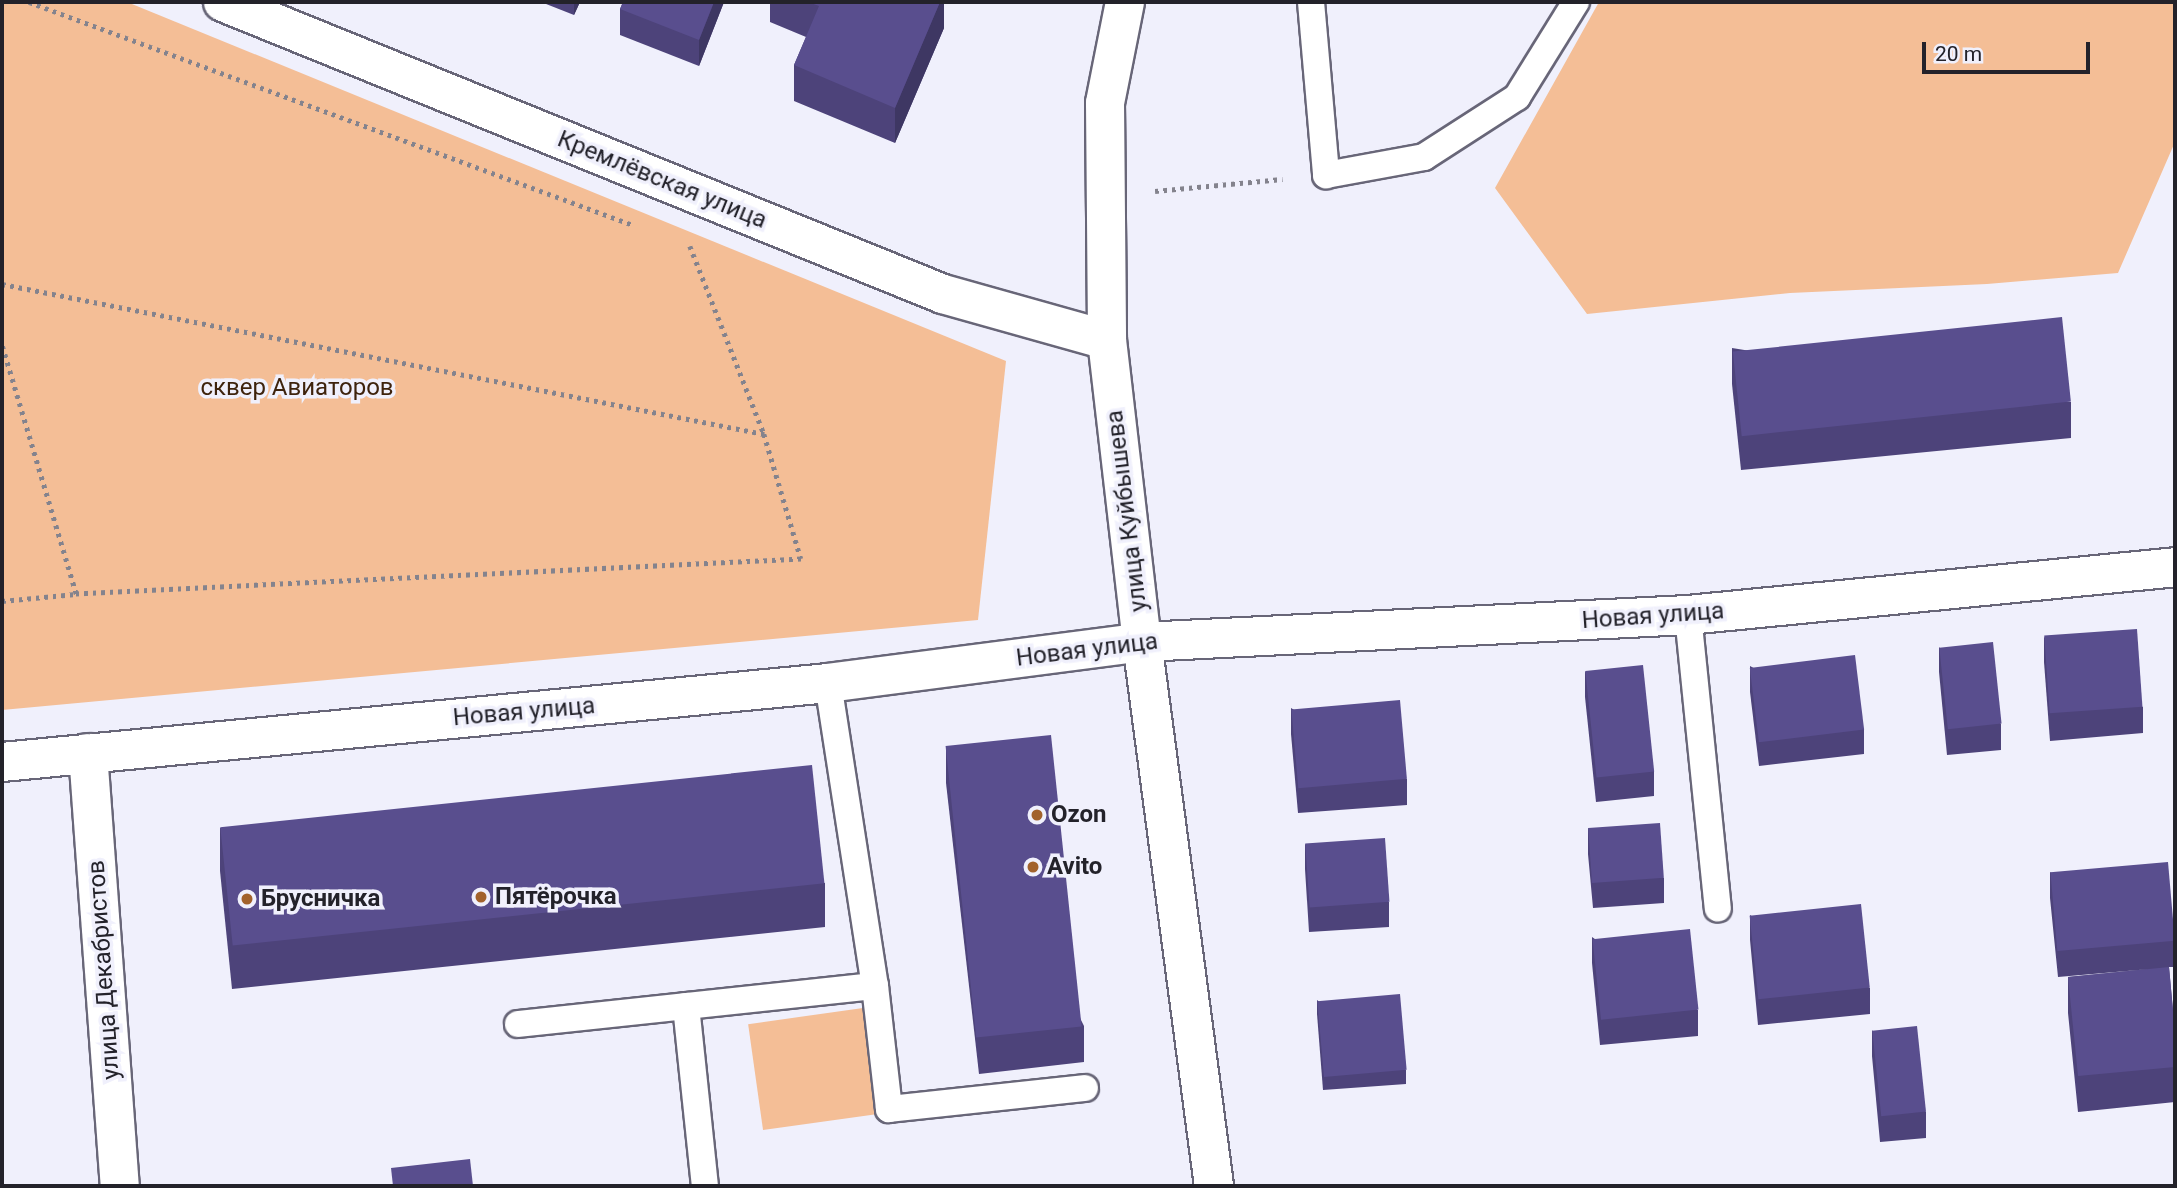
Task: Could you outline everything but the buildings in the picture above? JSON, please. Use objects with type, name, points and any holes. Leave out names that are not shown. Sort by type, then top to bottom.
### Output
[{"type":"street","name":"Кремлёвская улица","points":[[223,2],[943,294],[1107,340]]},
{"type":"street","name":"улица Куйбышева","points":[[1125,2],[1105,103],[1107,340],[1142,642],[1214,1186]]},
{"type":"street","name":"Новая улица","points":[[2,762],[828,683],[1142,642],[1688,615],[2175,567]]},
{"type":"street","name":"улица Декабристов","points":[[88,753],[120,1186]]},
{"type":"lane","points":[[1311,2],[1326,175],[1424,158],[1517,97],[1576,2]]},
{"type":"lane","points":[[1688,615],[1718,908]]},
{"type":"lane","points":[[828,683],[875,986],[889,1109],[1085,1088]]},
{"type":"lane","points":[[518,1024],[875,986]]},
{"type":"lane","points":[[686,1006],[705,1186]]},
{"type":"path","points":[[30,2],[640,228]]},
{"type":"path","points":[[1105,196],[1326,175]]},
{"type":"path","points":[[2,601],[76,594],[801,559],[764,434],[692,247],[680,242]]},
{"type":"path","points":[[2,284],[764,434]]},
{"type":"path","points":[[2,346],[76,594]]},
{"type":"green space","name":"сквер Авиаторов","points":[[2,2],[127,2],[1006,361],[978,620],[2,710]]},
{"type":"green space","points":[[1599,2],[2175,2],[2175,142],[2118,273],[1987,284],[1790,293],[1587,314],[1495,188]]},
{"type":"green space","points":[[863,1008],[878,1114],[763,1130],[748,1024]]},
{"type":"place","name":"Ozon","points":[[1037,815]]},
{"type":"place","name":"Avito","points":[[1033,867]]},
{"type":"place","name":"Пятёрочка","points":[[481,897]]},
{"type":"place","name":"Брусничка","points":[[247,899]]}]
